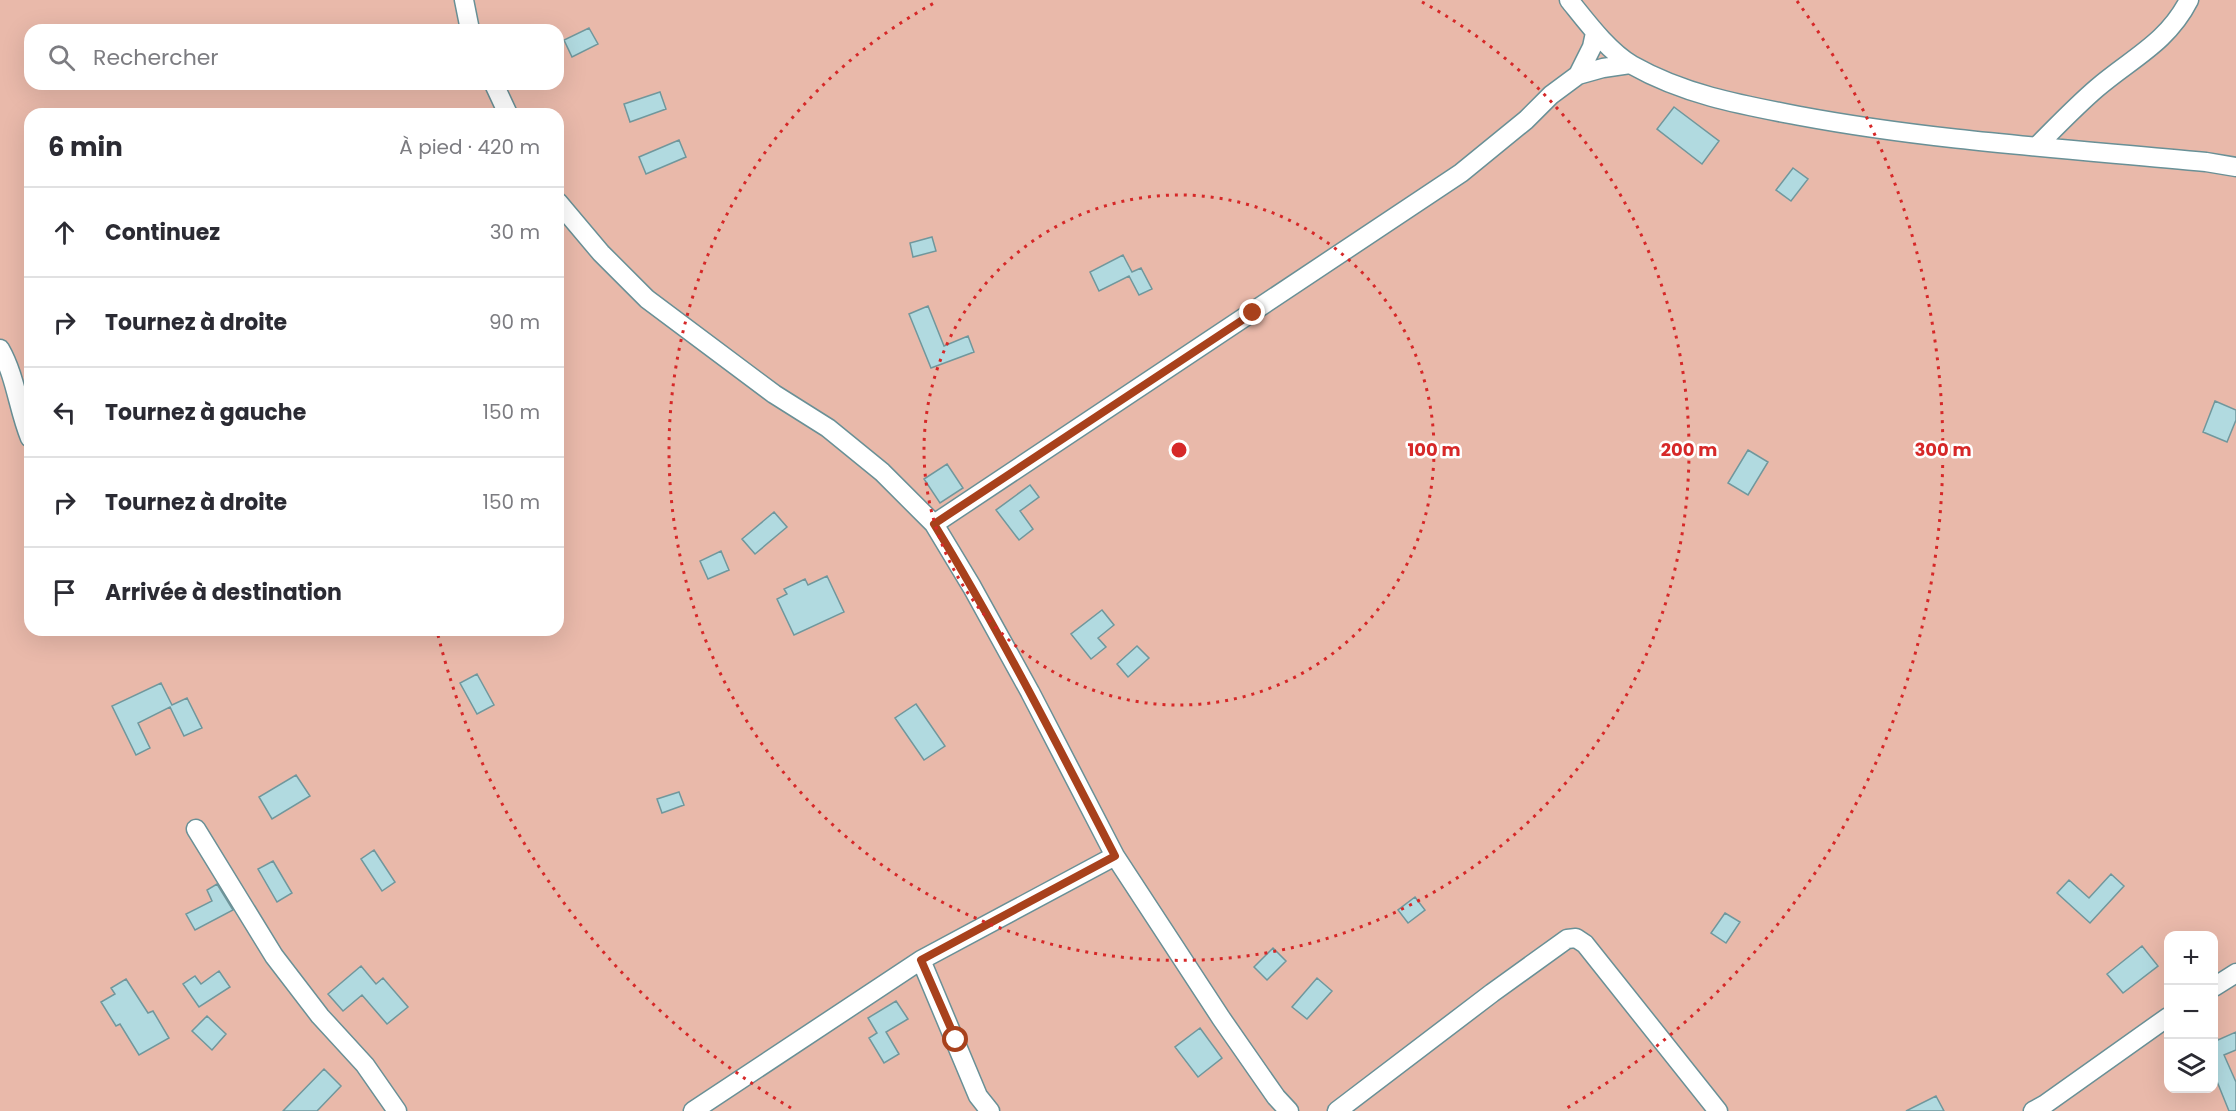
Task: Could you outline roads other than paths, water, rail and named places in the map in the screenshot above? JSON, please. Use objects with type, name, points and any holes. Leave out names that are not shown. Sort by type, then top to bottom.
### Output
[{"type":"street","points":[[464,0],[469,24]]},
{"type":"street","points":[[1569,0],[1594,33],[1630,64],[1672,84],[1718,100],[1913,134],[2206,162],[2236,167]]},
{"type":"street","points":[[2037,146],[2097,88],[2158,41],[2179,19],[2189,0]]},
{"type":"street","points":[[1578,75],[1592,47],[1594,33]]},
{"type":"street","points":[[934,524],[1461,173],[1526,120],[1551,95],[1578,75],[1630,64]]},
{"type":"street","points":[[497,90],[505,108]]},
{"type":"street","points":[[564,209],[601,253],[647,299],[774,394],[828,428],[882,472],[934,524],[1024,681],[1115,856],[1221,1018],[1276,1097],[1289,1111]]},
{"type":"street","points":[[0,349],[11,368],[24,423]]},
{"type":"street","points":[[196,829],[274,956],[320,1016],[365,1065],[398,1111]]},
{"type":"street","points":[[693,1111],[921,960],[1115,856]]},
{"type":"street","points":[[1337,1111],[1510,980],[1567,939],[1576,938],[1585,944],[1718,1111]]},
{"type":"street","points":[[921,960],[978,1095],[990,1111]]},
{"type":"street","points":[[2217,985],[2236,973]]},
{"type":"street","points":[[2033,1111],[2164,1021]]}]
